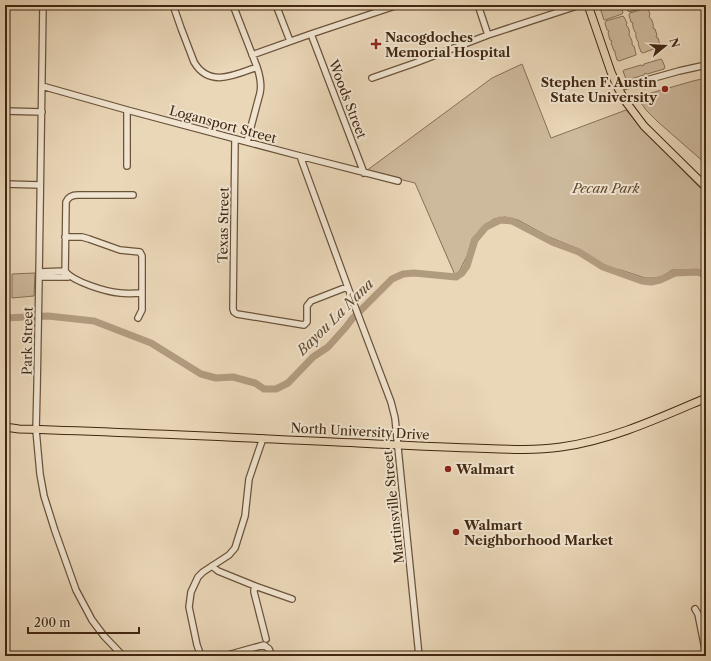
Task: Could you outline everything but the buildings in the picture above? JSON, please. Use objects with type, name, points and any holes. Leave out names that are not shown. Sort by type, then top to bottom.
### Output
[{"type":"main road","points":[[588,5],[618,88],[629,107],[641,122],[706,187]]},
{"type":"main road","name":"North University Drive","points":[[5,427],[36,430],[262,438],[516,450],[561,447],[591,442],[623,432],[706,398]]},
{"type":"street","name":"Park Street","points":[[43,5],[36,430],[40,474],[44,496],[55,532],[76,590],[92,620],[104,636],[123,656]]},
{"type":"street","points":[[173,5],[194,62],[205,73],[215,78],[227,77],[257,67]]},
{"type":"street","points":[[233,5],[261,80],[261,89],[247,142]]},
{"type":"street","points":[[276,5],[290,41]]},
{"type":"street","points":[[252,55],[398,5]]},
{"type":"street","points":[[478,5],[488,36]]},
{"type":"street","points":[[372,78],[488,36],[580,5]]},
{"type":"street","name":"Woods Street","points":[[311,34],[364,173]]},
{"type":"street","points":[[618,88],[680,70],[706,65]]},
{"type":"street","name":"Logansport Street","points":[[42,86],[126,110],[398,181]]},
{"type":"street","points":[[126,110],[127,166]]},
{"type":"street","points":[[5,111],[42,112]]},
{"type":"street","name":"Texas Street","points":[[235,139],[234,312],[237,314],[304,325],[307,322],[307,306],[311,301],[348,287]]},
{"type":"street","name":"Martinsville Street","points":[[300,156],[391,402],[395,418],[419,656]]},
{"type":"street","points":[[5,184],[40,185]]},
{"type":"street","points":[[65,274],[66,200],[71,196],[78,194],[133,195]]},
{"type":"street","points":[[65,237],[82,237],[120,250],[140,252],[142,256],[142,310],[138,318]]},
{"type":"street","points":[[39,275],[65,274],[108,291],[121,293],[142,293]]},
{"type":"street","points":[[201,656],[197,645],[190,612],[190,597],[198,577],[203,572],[229,556],[235,548],[245,516],[249,479],[262,438]]},
{"type":"street","points":[[212,566],[218,572],[292,599]]},
{"type":"street","points":[[255,586],[254,592],[266,639]]},
{"type":"street","points":[[695,609],[698,614],[706,650]]},
{"type":"street","points":[[224,656],[264,646],[269,649],[272,656]]},
{"type":"green space","points":[[599,5],[621,5],[623,13],[604,20]]},
{"type":"green space","points":[[625,5],[647,5],[646,7],[629,12]]},
{"type":"green space","points":[[646,8],[650,14],[649,17],[660,45],[659,47],[643,53],[641,52],[638,44],[639,43],[633,28],[633,23],[631,22],[629,15],[630,13]]},
{"type":"green space","points":[[623,16],[627,23],[626,25],[629,30],[629,35],[636,55],[619,61],[617,60],[611,43],[612,41],[610,40],[608,33],[609,31],[607,30],[605,23],[606,21]]},
{"type":"green space","points":[[661,59],[665,67],[664,69],[647,74],[645,73],[644,75],[627,80],[626,79],[624,70],[641,65],[643,66],[644,64]]},
{"type":"green space","name":"Pecan Park","points":[[522,64],[551,138],[626,110],[648,135],[706,194],[706,272],[698,270],[672,270],[663,276],[645,278],[621,270],[613,269],[602,264],[579,249],[549,237],[518,220],[505,217],[494,219],[483,226],[472,239],[467,256],[460,270],[455,275],[415,183],[366,171],[492,78]]},
{"type":"green space","points":[[706,78],[706,164],[658,122],[646,110],[637,97]]},
{"type":"green space","points":[[35,273],[34,296],[12,298],[12,274]]},
{"type":"waterway","name":"Bayou La Nana","points":[[5,318],[48,316],[94,321],[151,343],[201,374],[216,378],[233,377],[255,383],[264,389],[276,389],[288,383],[313,357],[328,347],[352,319],[392,279],[403,274],[414,273],[456,277],[462,273],[467,266],[475,240],[486,227],[500,220],[512,221],[552,242],[579,252],[603,267],[642,281],[651,282],[660,280],[675,273],[697,272],[706,275]]},
{"type":"place","name":"Nacogdoches Memorial Hospital","points":[[376,44]]},
{"type":"place","name":"Stephen F. Austin State University","points":[[665,89]]},
{"type":"place","name":"Walmart","points":[[448,469]]},
{"type":"place","name":"Walmart Neighborhood Market","points":[[456,532]]}]
